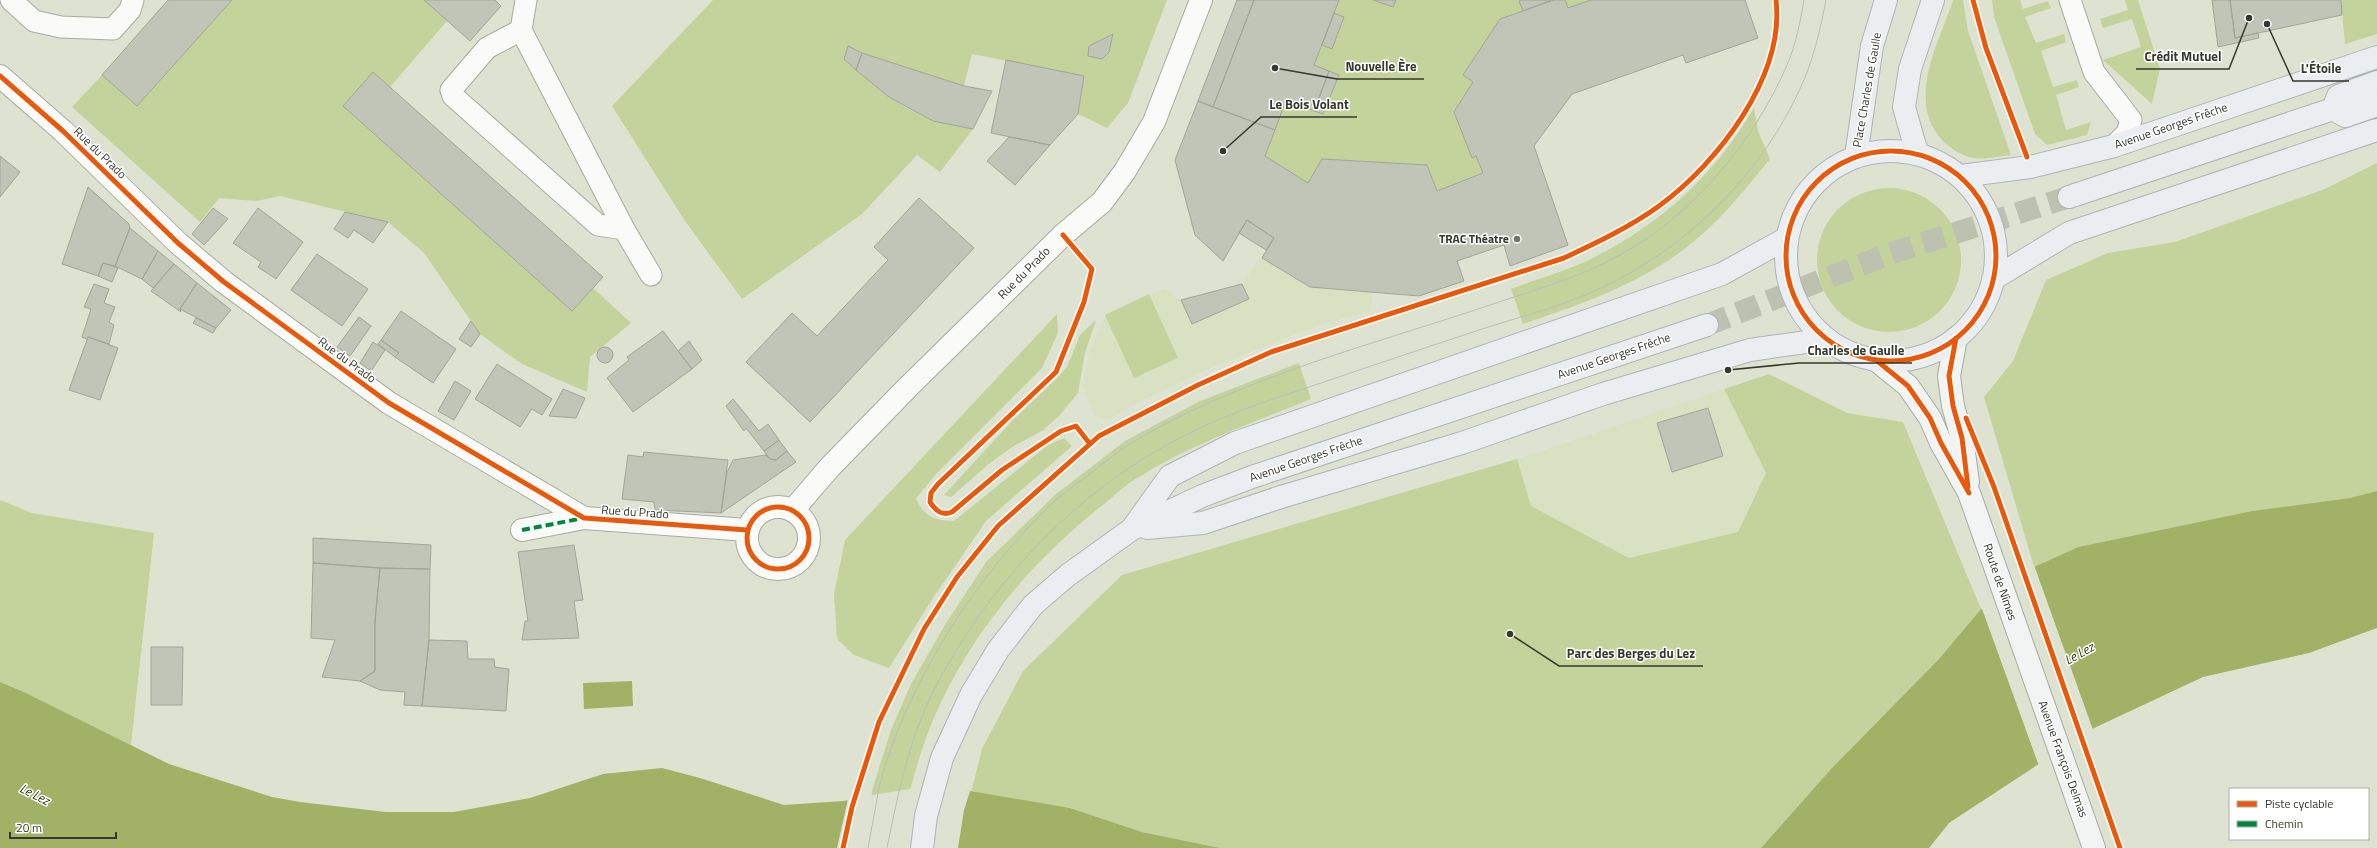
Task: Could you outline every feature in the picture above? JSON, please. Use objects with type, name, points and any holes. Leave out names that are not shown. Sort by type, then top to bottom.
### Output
[{"type":"main road","name":"Place Charles de Gaulle","points":[[1856,156],[1872,46],[1886,0]]},
{"type":"main road","points":[[1917,153],[1904,107],[1910,69],[1932,0]]},
{"type":"main road","name":"Avenue Georges Frêche","points":[[1961,176],[2030,167],[2114,146],[2377,56]]},
{"type":"main road","points":[[2333,109],[2338,96],[2377,82]]},
{"type":"main road","points":[[2069,197],[2333,109],[2345,116],[2377,105]]},
{"type":"main road","points":[[1993,279],[2068,233],[2377,130]]},
{"type":"main road","points":[[1886,150],[1917,153],[1940,163],[1961,176],[1979,198],[1991,223],[1996,251],[1993,279],[1980,312],[1956,338],[1932,352],[1904,360],[1876,360],[1850,352],[1827,339],[1807,319],[1793,294],[1786,267],[1787,238],[1796,212],[1810,188],[1831,169],[1856,156],[1886,150]]},
{"type":"main road","points":[[1132,529],[1170,476],[1235,443],[1722,274],[1787,238]]},
{"type":"main road","name":"Avenue Georges Frêche","points":[[922,848],[926,816],[942,758],[971,694],[998,650],[1033,605],[1068,575],[1132,529],[1202,496],[1252,477],[1707,325]]},
{"type":"main road","name":"Route de Nîmes","points":[[1956,338],[1949,376],[1953,406],[1962,438],[1969,493]]},
{"type":"main road","points":[[1132,529],[1203,523],[1281,497],[1462,443],[1603,394],[1750,350],[1827,339]]},
{"type":"main road","name":"Route de Nîmes","points":[[1876,360],[1908,386],[1930,418],[1941,443],[1969,493],[2031,670]]},
{"type":"main road","name":"Avenue François Delmas","points":[[2031,670],[2094,848]]},
{"type":"street","name":"Rue du Prado","points":[[793,510],[830,467],[912,383],[1063,235],[1102,202],[1125,171],[1154,122],[1201,0]]},
{"type":"street","name":"Rue du Prado","points":[[0,76],[63,131],[178,243],[224,282],[389,403],[584,518],[747,530]]},
{"type":"street","points":[[774,506],[793,510],[802,516],[807,526],[809,536],[808,547],[803,557],[795,564],[786,568],[774,569],[764,566],[755,560],[749,551],[747,530],[757,514],[765,509],[774,506]]},
{"type":"street","points":[[522,530],[584,518]]},
{"type":"lane","points":[[12,0],[34,21],[61,27],[113,29],[130,10],[133,0]]},
{"type":"lane","points":[[526,0],[521,30],[624,229],[651,274]]},
{"type":"lane","points":[[2070,0],[2094,72],[2131,120],[2127,133],[2114,146]]},
{"type":"lane","points":[[521,30],[487,48],[451,90],[453,96],[598,225],[624,229]]},
{"type":"shaded area","points":[[232,0],[424,0],[447,21],[390,87],[373,72],[343,106],[572,311],[593,288],[631,323],[590,357],[587,392],[522,364],[480,334],[424,253],[388,222],[280,196],[257,201],[219,198],[200,222],[72,107],[102,75],[137,106]]},
{"type":"shaded area","points":[[713,0],[1167,0],[1128,103],[1107,128],[1078,114],[1084,76],[972,54],[964,86],[862,53],[848,46],[844,59],[889,97],[933,121],[973,129],[940,172],[917,155],[862,214],[742,299],[685,221],[612,106]]},
{"type":"shaded area","points":[[1339,0],[1373,0],[1392,7],[1396,0],[1521,0],[1519,1],[1523,11],[1500,19],[1463,75],[1473,82],[1454,112],[1472,157],[1476,156],[1483,173],[1437,191],[1427,165],[1322,159],[1308,183],[1265,156],[1286,100],[1323,114],[1339,75],[1314,65],[1322,45],[1332,49],[1344,17],[1334,13]]},
{"type":"shaded area","points":[[1565,0],[1591,0],[1568,8]]},
{"type":"shaded area","points":[[1953,0],[1963,0],[1968,31],[2011,155],[1983,159],[1965,156],[1946,144],[1932,125],[1927,108],[1926,90],[1928,72]]},
{"type":"shaded area","points":[[1992,0],[2020,0],[2023,9],[2048,1],[2051,8],[2025,17],[2036,43],[2064,34],[2066,42],[2041,51],[2053,87],[2077,80],[2079,87],[2056,95],[2066,130],[2091,122],[2087,135],[2047,145],[2035,134],[1994,17]]},
{"type":"shaded area","points":[[2125,0],[2138,0],[2160,69],[2152,104],[2103,60],[2141,47],[2132,19],[2103,28],[2100,19],[2128,10]]},
{"type":"shaded area","points":[[2341,0],[2377,0],[2377,34],[2345,44]]},
{"type":"shaded area","points":[[1754,108],[1758,131],[1770,159],[1736,200],[1709,228],[1680,253],[1638,278],[1593,299],[1523,324],[1511,289],[1591,259],[1641,230],[1663,214],[1703,177],[1738,133]]},
{"type":"shaded area","points":[[2377,163],[2377,491],[2350,498],[2252,511],[2078,547],[2034,567],[1984,397],[2013,361],[2046,280],[2108,253],[2175,242],[2325,189]]},
{"type":"shaded area","points":[[1882,188],[1896,188],[1923,196],[1935,204],[1945,214],[1956,232],[1960,246],[1960,274],[1956,288],[1945,306],[1935,316],[1917,327],[1896,332],[1882,332],[1855,324],[1843,316],[1833,306],[1822,288],[1817,267],[1817,253],[1825,226],[1833,214],[1843,204],[1861,193]]},
{"type":"shaded area","points":[[1274,238],[1376,256],[1371,311],[1318,325],[1208,369],[1143,400],[1107,420],[1094,416],[1083,386],[1089,353],[1105,315],[1165,288],[1181,300],[1242,284]]},
{"type":"shaded area","points":[[1149,294],[1178,358],[1134,378],[1105,315]]},
{"type":"shaded area","points":[[1057,314],[1058,333],[1042,368],[935,475],[916,499],[923,510],[931,517],[935,519],[954,521],[1048,445],[1064,438],[1072,446],[986,521],[933,598],[889,668],[854,655],[837,639],[834,594],[845,540]]},
{"type":"shaded area","points":[[1096,320],[1085,353],[1078,393],[1059,416],[1042,431],[1015,445],[990,463],[951,497],[944,495],[1010,423],[1067,367],[1080,335]]},
{"type":"shaded area","points":[[1299,363],[1311,399],[1200,444],[1133,481],[1120,490],[1048,553],[1023,580],[977,639],[957,671],[940,704],[917,765],[897,848],[861,848],[873,787],[891,730],[911,684],[946,623],[987,561],[1056,494],[1125,441],[1200,401]]},
{"type":"shaded area","points":[[1769,374],[1847,413],[1903,422],[1981,609],[1939,659],[1831,769],[1761,848],[1220,848],[1142,832],[1070,808],[971,793],[982,749],[1023,671],[1122,575],[1517,459],[1531,506],[1629,558],[1738,532],[1766,473],[1724,389]]},
{"type":"shaded area","points":[[1724,389],[1766,473],[1738,532],[1629,558],[1531,506],[1517,459]]},
{"type":"shaded area","points":[[0,500],[32,513],[154,533],[131,745],[24,692],[0,682]]},
{"type":"water","name":"Le Lez","points":[[2377,491],[2377,628],[2309,653],[2203,677],[2092,729],[1949,823],[1929,848],[1761,848],[1831,769],[1939,659],[1981,609],[2034,567],[2078,547],[2252,511],[2350,498]]},
{"type":"water","points":[[632,681],[633,706],[584,709],[583,683]]},
{"type":"water","name":"Le Lez","points":[[0,682],[24,692],[169,764],[272,797],[300,802],[386,812],[454,812],[530,798],[603,774],[662,768],[700,778],[784,805],[843,801],[941,786],[1070,808],[1142,832],[1220,848],[0,848]]},
{"type":"pier","points":[[2034,565],[2093,730],[2039,766],[1981,606]]},
{"type":"pier","points":[[941,784],[970,791],[964,810],[958,848],[837,848],[848,799]]},
{"type":"building","points":[[168,0],[232,0],[137,106],[102,75]]},
{"type":"building","points":[[424,0],[495,0],[501,6],[470,41]]},
{"type":"building","points":[[1237,0],[1254,0],[1213,107],[1198,101]]},
{"type":"building","points":[[1254,0],[1339,0],[1314,65],[1329,71],[1314,111],[1286,100],[1275,130],[1213,107]]},
{"type":"building","points":[[1373,0],[1396,0],[1393,7]]},
{"type":"building","points":[[1521,0],[1551,0],[1523,11],[1519,1]]},
{"type":"building","points":[[1554,0],[1565,0],[1568,8],[1591,0],[1745,0],[1758,38],[1686,63],[1683,55],[1572,94],[1534,146],[1568,245],[1510,266],[1504,245],[1457,261],[1464,281],[1419,296],[1310,287],[1262,258],[1274,238],[1247,220],[1223,261],[1195,235],[1175,160],[1198,101],[1275,130],[1265,156],[1308,183],[1322,159],[1427,165],[1437,191],[1483,173],[1476,156],[1472,158],[1454,112],[1473,82],[1463,75],[1500,19]]},
{"type":"building","points":[[2212,0],[2230,0],[2235,38],[2258,33],[2259,38],[2218,47]]},
{"type":"building","points":[[2230,0],[2341,0],[2342,15],[2235,38]]},
{"type":"building","points":[[1334,13],[1344,17],[1332,49],[1322,45]]},
{"type":"building","points":[[1113,34],[1109,52],[1102,59],[1088,56],[1089,46]]},
{"type":"building","points":[[848,46],[862,53],[856,70],[844,59]]},
{"type":"building","points":[[862,53],[964,86],[992,91],[973,129],[933,121],[889,97],[856,70]]},
{"type":"building","points":[[1006,60],[1084,76],[1078,114],[1050,145],[991,133]]},
{"type":"building","points":[[1329,71],[1339,75],[1323,114],[1314,111]]},
{"type":"building","points":[[373,72],[603,277],[572,311],[343,106]]},
{"type":"building","points":[[1009,137],[1050,145],[1015,185],[987,161]]},
{"type":"building","points":[[0,156],[20,172],[0,197]]},
{"type":"building","points":[[88,187],[129,224],[130,228],[115,266],[103,263],[98,276],[62,264]]},
{"type":"building","points":[[919,198],[974,248],[810,422],[746,362],[792,313],[817,336],[888,260],[874,247]]},
{"type":"building","points":[[213,208],[228,219],[204,245],[192,234]]},
{"type":"building","points":[[258,208],[303,242],[276,279],[258,267],[261,262],[233,243]]},
{"type":"building","points":[[345,212],[388,222],[373,243],[354,230],[348,238],[334,229]]},
{"type":"building","points":[[1247,220],[1274,238],[1266,250],[1239,233]]},
{"type":"building","points":[[130,228],[158,251],[142,279],[115,266]]},
{"type":"building","points":[[158,251],[174,264],[153,288],[142,279]]},
{"type":"building","points":[[317,254],[368,289],[342,326],[291,290]]},
{"type":"building","points":[[103,263],[118,268],[112,282],[98,276]]},
{"type":"building","points":[[174,264],[197,283],[180,309],[181,312],[151,291]]},
{"type":"building","points":[[197,283],[231,310],[216,328],[180,309]]},
{"type":"building","points":[[94,284],[109,289],[104,303],[115,307],[109,322],[114,325],[109,344],[88,337],[87,339],[82,337],[91,309],[84,307]]},
{"type":"building","points":[[1242,284],[1249,299],[1192,324],[1181,300]]},
{"type":"building","points":[[401,311],[456,349],[433,383],[395,357],[399,353],[381,340]]},
{"type":"building","points":[[359,317],[371,326],[350,356],[337,347]]},
{"type":"building","points":[[196,318],[216,328],[213,333],[193,323]]},
{"type":"building","points":[[471,321],[480,334],[471,347],[459,339]]},
{"type":"building","points":[[663,331],[692,369],[633,412],[607,378],[629,360],[627,357]]},
{"type":"building","points":[[88,337],[118,348],[100,400],[69,390]]},
{"type":"building","points":[[381,340],[399,353],[395,357],[378,344]]},
{"type":"building","points":[[689,341],[702,360],[692,369],[678,351]]},
{"type":"building","points":[[373,342],[385,350],[371,371],[360,363]]},
{"type":"building","points":[[602,347],[608,347],[613,352],[611,361],[608,363],[602,363],[597,358],[597,352]]},
{"type":"building","points":[[497,364],[552,399],[542,415],[532,409],[520,427],[475,399]]},
{"type":"building","points":[[455,381],[471,391],[454,420],[438,411]]},
{"type":"building","points":[[563,389],[585,398],[576,418],[549,416]]},
{"type":"building","points":[[733,399],[759,431],[768,424],[779,440],[764,451],[746,428],[744,431],[726,406]]},
{"type":"building","points":[[1708,408],[1723,456],[1672,472],[1657,423]]},
{"type":"building","points":[[779,440],[787,451],[776,460],[770,459],[764,451]]},
{"type":"building","points":[[787,451],[796,462],[721,513],[727,472],[733,460],[766,455],[770,459],[776,460]]},
{"type":"building","points":[[644,452],[728,460],[721,513],[655,510],[654,502],[622,499],[628,455],[643,457]]},
{"type":"building","points":[[313,538],[431,545],[430,569],[380,568],[313,563]]},
{"type":"building","points":[[574,545],[583,600],[574,601],[579,638],[522,640],[525,621],[528,621],[518,552]]},
{"type":"building","points":[[313,563],[380,568],[375,621],[375,671],[360,681],[322,677],[335,640],[311,638]]},
{"type":"building","points":[[380,568],[430,569],[429,640],[422,706],[404,705],[405,692],[380,690],[360,681],[375,671],[375,621]]},
{"type":"building","points":[[429,640],[467,641],[468,659],[494,659],[495,667],[509,669],[506,711],[422,706]]},
{"type":"building","points":[[151,647],[183,647],[182,705],[151,705]]},
{"type":"tunnel","points":[[1707,325],[1889,254],[2069,197]]},
{"type":"tram line","points":[[868,848],[879,788],[891,749],[907,709],[926,670],[949,631],[974,594],[1001,559],[1029,527],[1058,498],[1128,445],[1169,422],[1211,402],[1255,383],[1346,351],[1534,291],[1569,278],[1604,264],[1647,239],[1696,198],[1739,148],[1758,121],[1774,93],[1793,50],[1804,0]]},
{"type":"tram line","points":[[887,848],[900,786],[912,745],[936,686],[959,646],[986,607],[1015,570],[1046,536],[1081,505],[1118,476],[1157,451],[1198,429],[1240,411],[1269,401],[1490,326],[1570,301],[1607,285],[1642,266],[1675,244],[1705,218],[1733,190],[1758,159],[1780,126],[1804,80],[1816,46],[1826,0]]},
{"type":"marked path","points":[[522,530],[584,518]]},
{"type":"cycle path","points":[[843,848],[852,807],[879,722],[924,629],[957,577],[998,526],[1099,436],[1198,385],[1271,352],[1564,258],[1613,234],[1648,214],[1681,188],[1703,166],[1724,142],[1743,115],[1758,87],[1770,58],[1776,29],[1776,0]]},
{"type":"cycle path","points":[[1973,0],[1986,48],[2027,157]]},
{"type":"cycle path","points":[[0,76],[63,131],[178,243],[224,282],[389,403],[584,518],[747,530]]},
{"type":"cycle path","points":[[1891,151],[1911,153],[1931,159],[1949,169],[1965,182],[1978,198],[1988,216],[1994,236],[1996,256],[1994,276],[1988,296],[1978,314],[1965,330],[1949,343],[1931,353],[1911,359],[1891,361],[1871,359],[1851,353],[1833,343],[1817,330],[1804,314],[1794,296],[1788,276],[1786,256],[1788,236],[1794,216],[1804,198],[1817,182],[1833,169],[1851,159],[1871,153],[1891,151]]},
{"type":"cycle path","points":[[1063,235],[1092,269],[1084,302],[1056,372],[938,484],[931,493],[930,502],[942,513],[952,512],[1002,470],[1061,431],[1076,426],[1090,444]]},
{"type":"cycle path","points":[[1956,338],[1949,376],[1953,406],[1962,438],[1968,487]]},
{"type":"cycle path","points":[[1876,360],[1908,386],[1930,418],[1941,443],[1969,493]]},
{"type":"cycle path","points":[[1966,418],[1994,487],[2120,848]]},
{"type":"cycle path","points":[[772,507],[784,507],[800,516],[807,526],[809,538],[807,550],[800,560],[784,569],[772,569],[761,564],[752,555],[747,544],[747,532],[752,521],[761,512],[772,507]]},
{"type":"place","name":"Crédit Mutuel","points":[[2249,18]]},
{"type":"place","name":"L'Étoile","points":[[2267,24]]},
{"type":"place","name":"Nouvelle Ère","points":[[1275,68]]},
{"type":"place","name":"Le Bois Volant","points":[[1223,151]]},
{"type":"place","name":"TRAC Théatre","points":[[1517,239]]},
{"type":"place","name":"Charles de Gaulle","points":[[1728,370]]},
{"type":"place","name":"Parc des Berges du Lez","points":[[1510,634]]}]
